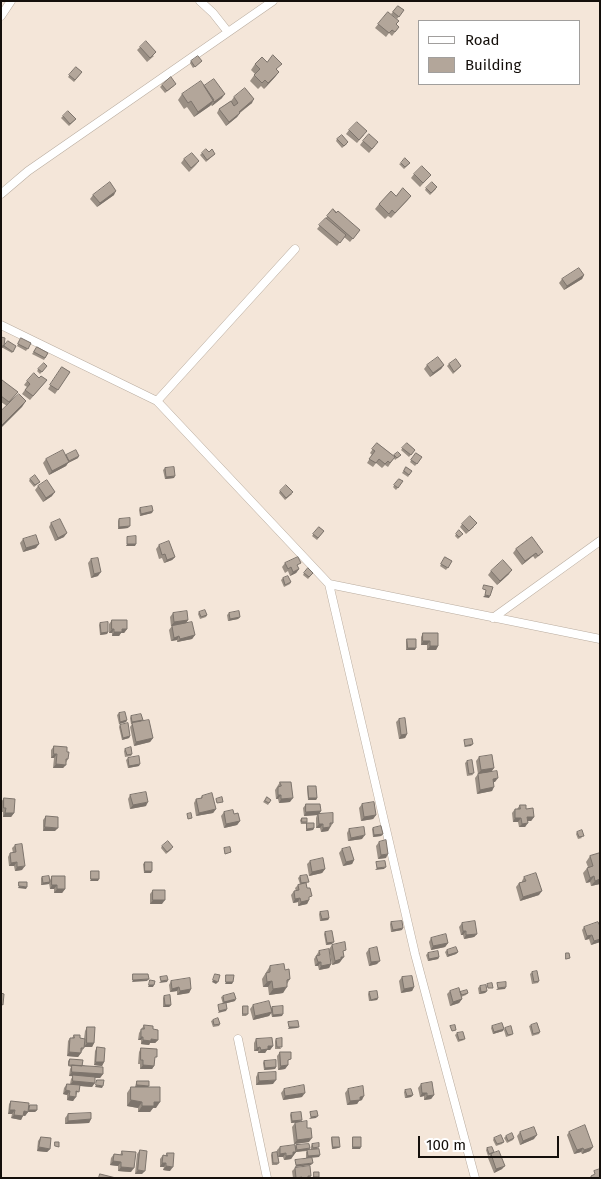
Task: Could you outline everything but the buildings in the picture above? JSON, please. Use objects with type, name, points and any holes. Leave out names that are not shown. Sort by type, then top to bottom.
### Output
[{"type":"street","points":[[1,16],[12,1]]},
{"type":"street","points":[[200,1],[213,12],[228,32]]},
{"type":"street","points":[[1,194],[28,171],[273,1]]},
{"type":"street","points":[[158,401],[295,249]]},
{"type":"street","points":[[1,325],[158,401],[329,584],[415,954],[475,1178]]},
{"type":"street","points":[[493,618],[600,541]]},
{"type":"street","points":[[329,584],[600,639]]},
{"type":"street","points":[[238,1039],[267,1178]]}]
